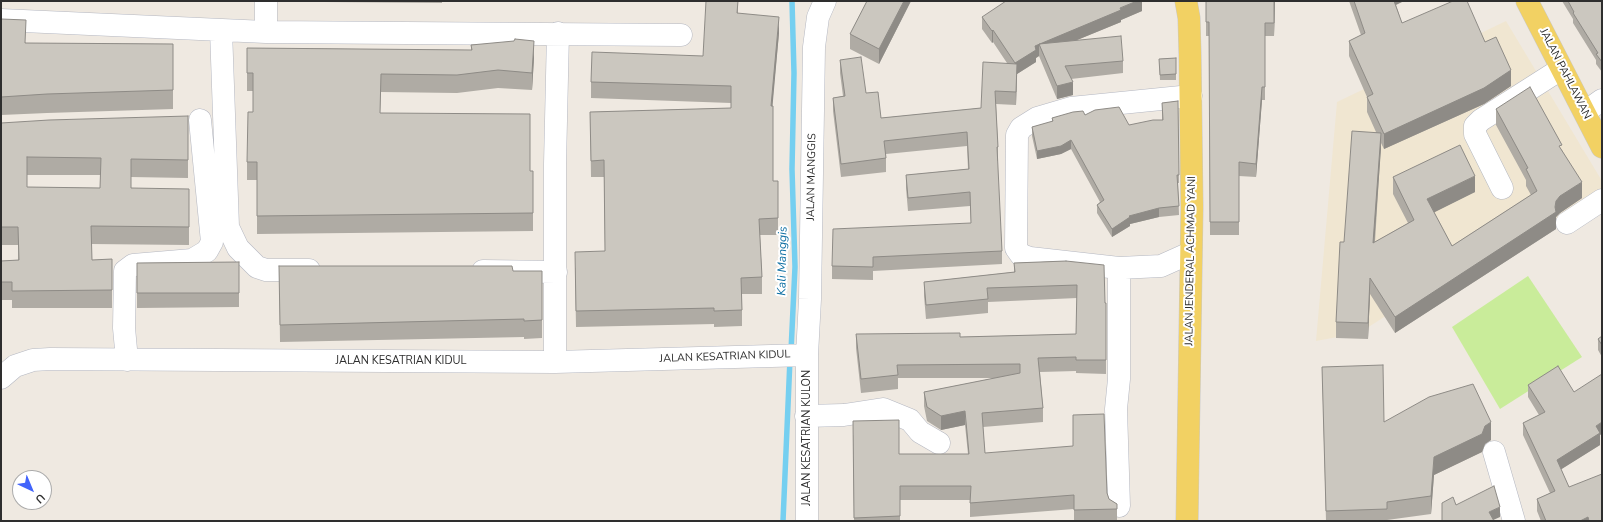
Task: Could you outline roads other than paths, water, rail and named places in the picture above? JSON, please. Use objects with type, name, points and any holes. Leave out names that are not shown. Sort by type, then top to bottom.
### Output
[{"type":"main road","name":"JALAN JENDERAL ACHMAD YANI","points":[[1186,1],[1189,18],[1192,207],[1190,253],[1187,521]]},
{"type":"main road","name":"JALAN PAHLAWAN","points":[[1527,1],[1602,146]]},
{"type":"street","points":[[266,1],[266,32]]},
{"type":"street","name":"JALAN MANGGIS","points":[[807,355],[810,300],[814,47],[818,17],[825,1]]},
{"type":"street","points":[[1,20],[266,32],[681,35]]},
{"type":"street","points":[[220,30],[228,227],[238,248],[256,267],[266,270],[329,270]]},
{"type":"street","points":[[556,362],[555,164],[558,33]]},
{"type":"street","points":[[1502,188],[1475,134],[1475,126],[1481,120],[1561,69]]},
{"type":"street","points":[[1190,253],[1173,262],[1161,266],[1118,268],[1030,258],[1021,255],[1016,248],[1017,135],[1022,128],[1038,118],[1071,108],[1191,96]]},
{"type":"street","points":[[1584,112],[1602,100]]},
{"type":"street","points":[[177,121],[224,119]]},
{"type":"street","points":[[127,360],[124,328],[125,271],[133,265],[192,260],[207,251],[212,242],[200,120]]},
{"type":"street","points":[[1567,222],[1602,200]]},
{"type":"street","points":[[1118,268],[1119,379],[1116,410],[1119,506]]},
{"type":"street","points":[[462,271],[556,272]]},
{"type":"street","name":"JALAN KESATRIAN KIDUL","points":[[2,374],[15,366],[33,360],[556,362],[807,355]]},
{"type":"street","name":"JALAN KESATRIAN KULON","points":[[807,355],[807,521]]},
{"type":"street","points":[[806,416],[844,415],[883,409],[910,420],[920,432],[940,443]]},
{"type":"street","points":[[1494,452],[1514,521]]},
{"type":"waterway","name":"Kali Manggis","points":[[791,351],[795,267],[792,169],[794,73],[792,1]]},
{"type":"waterway","name":"Kali Manggis","points":[[783,521],[790,359]]}]
